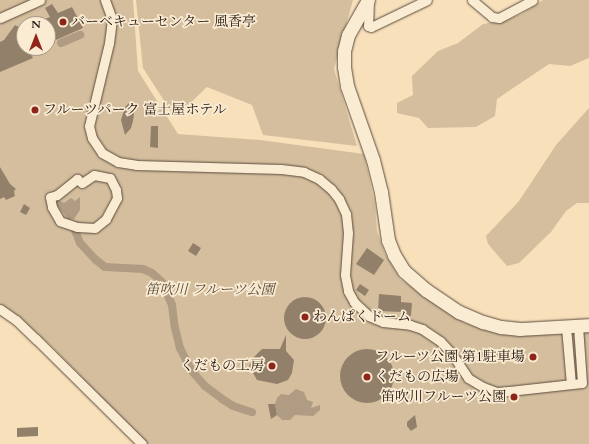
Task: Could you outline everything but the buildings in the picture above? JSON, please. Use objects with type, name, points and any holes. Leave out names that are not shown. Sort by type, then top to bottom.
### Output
[{"type":"street","points":[[0,18],[40,0]]},
{"type":"street","points":[[105,0],[112,19],[89,126],[92,138],[102,153],[118,162],[304,172],[319,179],[331,189],[339,199],[346,214],[348,233],[345,275],[348,291],[360,310],[383,322],[410,325],[426,332],[440,341],[452,354],[468,378],[483,387],[497,392],[509,392],[582,383],[578,326]]},
{"type":"street","points":[[368,0],[348,34],[344,51],[344,67],[347,86],[373,160],[381,192],[388,240],[401,265],[413,280],[426,290],[459,312],[483,322],[501,327],[520,329],[578,326]]},
{"type":"street","points":[[368,0],[368,26],[371,27],[428,0]]},
{"type":"street","points":[[472,0],[492,17],[499,18],[533,0]]},
{"type":"street","points":[[94,175],[110,178],[116,190],[116,198],[106,219],[95,228],[83,228],[65,224],[60,221],[50,197],[57,195],[77,179],[82,183],[94,175]]},
{"type":"street","points":[[0,309],[32,334],[142,444]]},
{"type":"street","points":[[571,384],[578,326]]},
{"type":"green space","name":"笛吹川 フルーツ公園","points":[[0,0],[133,0],[138,71],[178,134],[260,140],[364,154],[375,205],[377,231],[385,254],[400,279],[465,323],[492,332],[517,336],[589,332],[589,444],[146,444],[49,344],[22,320],[0,306]]},
{"type":"green space","points":[[136,0],[353,0],[334,69],[357,146],[263,135],[252,105],[207,87],[182,111],[172,113],[143,68]]},
{"type":"green space","points":[[543,0],[589,0],[589,58],[570,66],[549,64],[497,99],[495,116],[476,127],[428,128],[419,118],[397,113],[397,103],[413,95],[412,76],[438,51],[458,43],[483,24],[507,20],[522,14]]},
{"type":"green space","points":[[589,108],[589,203],[577,203],[566,211],[551,232],[519,263],[507,266],[488,244],[486,236],[519,201],[556,145]]},
{"type":"shaded area","points":[[80,197],[80,210],[74,219],[68,219],[54,201],[58,200],[64,203],[71,198],[75,201]]},
{"type":"shaded area","points":[[296,389],[304,392],[307,400],[313,402],[311,408],[320,405],[320,410],[313,416],[295,415],[290,420],[282,420],[277,415],[275,404],[277,398],[281,394],[289,395]]},
{"type":"waterway","points":[[61,43],[80,35]]},
{"type":"waterway","points":[[74,228],[80,243],[105,267],[143,269],[152,273],[163,283]]},
{"type":"waterway","points":[[168,296],[172,305],[175,328],[180,348],[191,370],[205,386],[222,399],[233,406],[252,412]]},
{"type":"place","name":"バーベキューセンター 風香亭","points":[[63,22]]},
{"type":"place","name":"フルーツパーク 富士屋ホテル","points":[[35,110]]},
{"type":"place","name":"わんぱくドーム","points":[[305,317]]},
{"type":"place","name":"フルーツ公園 第1駐車場","points":[[533,357]]},
{"type":"place","name":"くだもの工房","points":[[272,366]]},
{"type":"place","name":"くだもの広場","points":[[367,377]]},
{"type":"place","name":"笛吹川フルーツ公園","points":[[514,397]]}]
